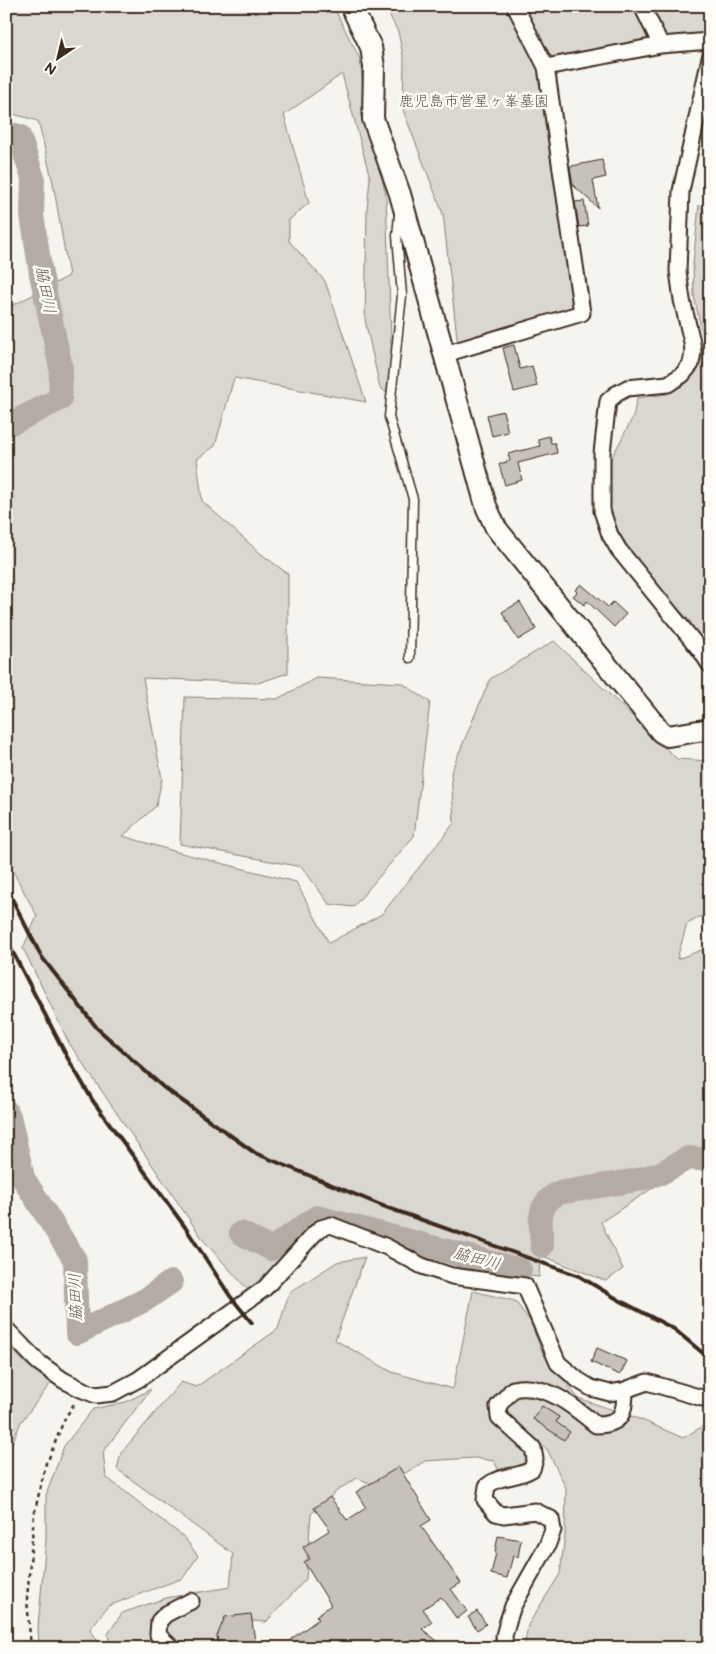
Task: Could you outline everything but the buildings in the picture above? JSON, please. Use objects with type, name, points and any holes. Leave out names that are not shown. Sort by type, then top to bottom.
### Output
[{"type":"street","points":[[351,6],[371,47],[374,67],[373,118],[400,194],[486,506],[496,528],[661,732],[668,736],[710,729]]},
{"type":"street","points":[[445,354],[582,313],[546,67],[515,6]]},
{"type":"street","points":[[642,6],[661,45]]},
{"type":"street","points":[[546,67],[661,45],[710,41]]},
{"type":"street","points":[[710,58],[705,104],[681,191],[678,271],[682,300],[692,342],[691,364],[682,375],[668,384],[627,388],[608,401],[602,453],[601,491],[602,511],[610,534],[619,550],[701,651],[710,665]]},
{"type":"street","points":[[6,1329],[38,1362],[63,1380],[96,1395],[113,1393],[139,1380],[265,1288],[320,1228],[331,1225],[387,1247],[422,1266],[452,1276],[525,1286],[558,1364],[591,1388],[610,1393],[647,1382],[702,1398],[710,1396]]},
{"type":"street","points":[[505,1648],[504,1636],[513,1606],[547,1546],[553,1530],[551,1519],[534,1511],[504,1515],[496,1513],[486,1500],[487,1486],[496,1479],[523,1475],[532,1469],[536,1459],[533,1448],[499,1417],[498,1406],[513,1389],[530,1387],[564,1400],[596,1425],[606,1425],[615,1421],[622,1414],[625,1405],[625,1390]]},
{"type":"street","points":[[172,1648],[158,1634],[159,1621],[166,1614],[191,1601]]},
{"type":"lane","points":[[400,194],[397,236],[402,296],[389,417],[413,499],[410,658]]},
{"type":"path","points":[[31,1648],[27,1599],[34,1514],[46,1463],[50,1458],[64,1420],[83,1390]]},
{"type":"green space","points":[[6,6],[333,6],[360,59],[366,113],[386,195],[393,397],[380,388],[365,320],[367,210],[370,178],[342,74],[284,115],[309,203],[289,220],[289,241],[325,281],[366,402],[234,378],[215,446],[197,459],[202,501],[260,553],[288,574],[288,673],[258,683],[143,678],[162,779],[156,806],[123,836],[177,852],[296,882],[329,943],[382,914],[454,823],[451,772],[490,679],[554,641],[677,759],[710,761],[710,912],[687,924],[677,959],[710,947],[710,1147],[703,1149],[668,1178],[601,1222],[623,1269],[606,1281],[540,1255],[539,1277],[465,1269],[335,1225],[298,1255],[248,1290],[204,1241],[69,1043],[23,948],[37,916],[6,858],[6,309],[69,276],[53,183],[38,121],[6,112]]},
{"type":"green space","name":"鹿児島市営星ヶ峯墓園","points":[[385,6],[710,6],[710,33],[538,63],[573,301],[573,312],[458,346],[443,214],[403,110],[404,60],[398,32]]},
{"type":"green space","points":[[699,205],[710,218],[710,664],[690,621],[646,576],[620,542],[606,504],[610,461],[633,417],[637,398],[667,394],[692,377],[706,351],[694,296],[693,264]]},
{"type":"green space","points":[[317,678],[402,683],[430,702],[414,836],[353,907],[329,904],[302,867],[180,844],[185,697],[277,699]]},
{"type":"green space","points":[[365,1257],[335,1340],[392,1372],[453,1389],[473,1291],[515,1301],[530,1321],[542,1352],[578,1398],[642,1420],[683,1438],[710,1422],[710,1648],[524,1648],[528,1625],[560,1574],[565,1535],[566,1488],[547,1449],[523,1430],[536,1455],[505,1483],[494,1461],[474,1458],[425,1461],[381,1488],[357,1478],[338,1490],[311,1514],[306,1579],[266,1622],[227,1619],[222,1648],[126,1648],[110,1645],[108,1634],[122,1613],[166,1598],[230,1587],[233,1554],[117,1469],[121,1453],[181,1382],[196,1387],[278,1329],[289,1293],[337,1262]]},
{"type":"green space","points":[[6,1343],[26,1364],[51,1383],[21,1422],[6,1457]]},
{"type":"green space","points":[[151,1389],[103,1452],[106,1477],[184,1537],[198,1556],[183,1578],[108,1606],[90,1629],[102,1648],[39,1648],[38,1626],[46,1539],[46,1495],[64,1446],[93,1409],[126,1402]]},
{"type":"waterway","name":"脇田川","points":[[6,133],[19,136],[33,178],[32,215],[41,274],[61,368],[60,399],[14,422],[6,423]]},
{"type":"waterway","name":"脇田川","points":[[6,1111],[9,1116],[23,1178],[75,1260],[77,1333],[145,1300],[171,1282]]},
{"type":"waterway","name":"脇田川","points":[[542,1246],[541,1216],[546,1204],[558,1193],[637,1180],[661,1173],[688,1158],[710,1160]]},
{"type":"waterway","name":"脇田川","points":[[241,1233],[271,1249],[317,1217],[520,1270]]},
{"type":"railway","points":[[6,887],[41,956],[97,1028],[163,1087],[255,1153],[383,1206],[579,1276],[674,1329],[710,1359]]},
{"type":"railway","points":[[6,939],[67,1057],[93,1101],[185,1227],[230,1296],[252,1323]]}]
